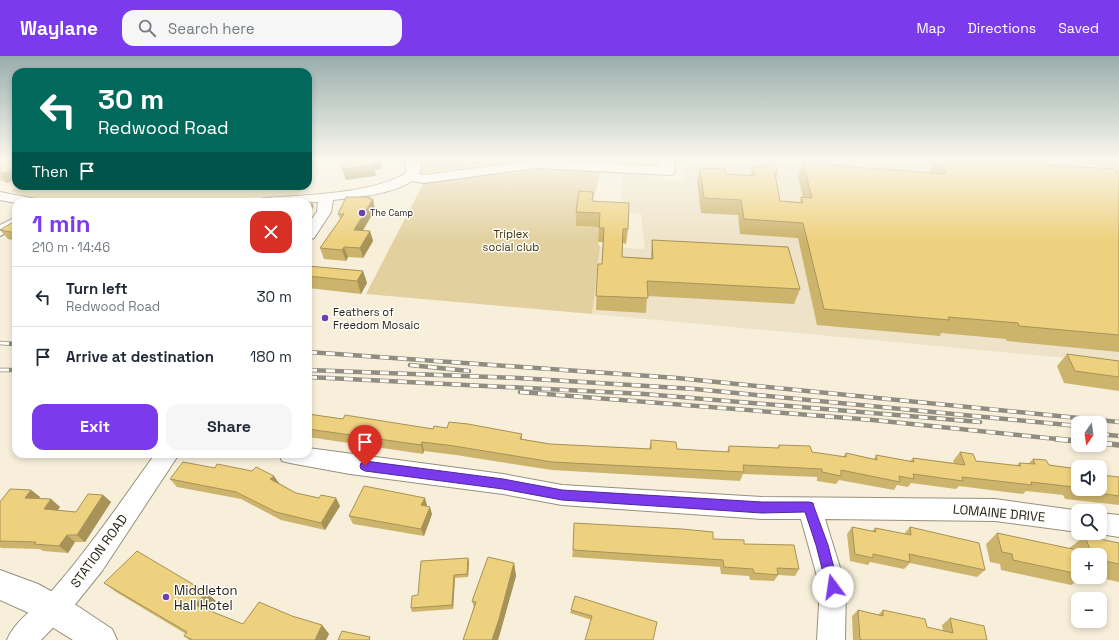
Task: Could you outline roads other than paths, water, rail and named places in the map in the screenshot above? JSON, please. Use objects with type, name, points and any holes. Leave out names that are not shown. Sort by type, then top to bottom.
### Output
[{"type":"main road","points":[[0,585],[16,590],[52,609],[101,640]]},
{"type":"street","points":[[312,199],[326,198],[377,186]]},
{"type":"street","points":[[0,196],[12,198]]},
{"type":"street","points":[[312,228],[324,212],[326,198]]},
{"type":"street","points":[[0,231],[12,224]]},
{"type":"street","name":"STATION ROAD","points":[[21,640],[64,598],[93,562],[165,458]]},
{"type":"street","name":"LOMAINE DRIVE","points":[[312,458],[503,484],[562,495],[762,508],[809,507],[995,510],[1071,520]]},
{"type":"street","points":[[809,507],[822,545],[833,587],[830,631],[831,640]]},
{"type":"street","points":[[1107,525],[1119,526]]},
{"type":"railway","points":[[0,343],[12,344]]},
{"type":"railway","points":[[312,352],[677,378],[1119,422]]},
{"type":"railway","points":[[410,365],[469,371]]},
{"type":"railway","points":[[0,370],[12,370]]},
{"type":"railway","points":[[312,370],[518,378],[695,389],[1071,425]]},
{"type":"railway","points":[[312,377],[644,394],[980,422]]},
{"type":"railway","points":[[520,392],[873,420],[1059,439]]},
{"type":"railway","points":[[1107,435],[1119,436]]},
{"type":"railway","points":[[1059,439],[1071,440]]},
{"type":"railway","points":[[1059,439],[1066,440]]},
{"type":"railway","points":[[1107,444],[1119,445]]},
{"type":"place","name":"The Camp","points":[[362,213]]},
{"type":"place","name":"Feathers of Freedom Mosaic","points":[[325,318]]},
{"type":"place","name":"Middleton Hall Hotel","points":[[166,597]]},
{"type":"park label","name":"Triplex social club","points":[[511,240]]}]
